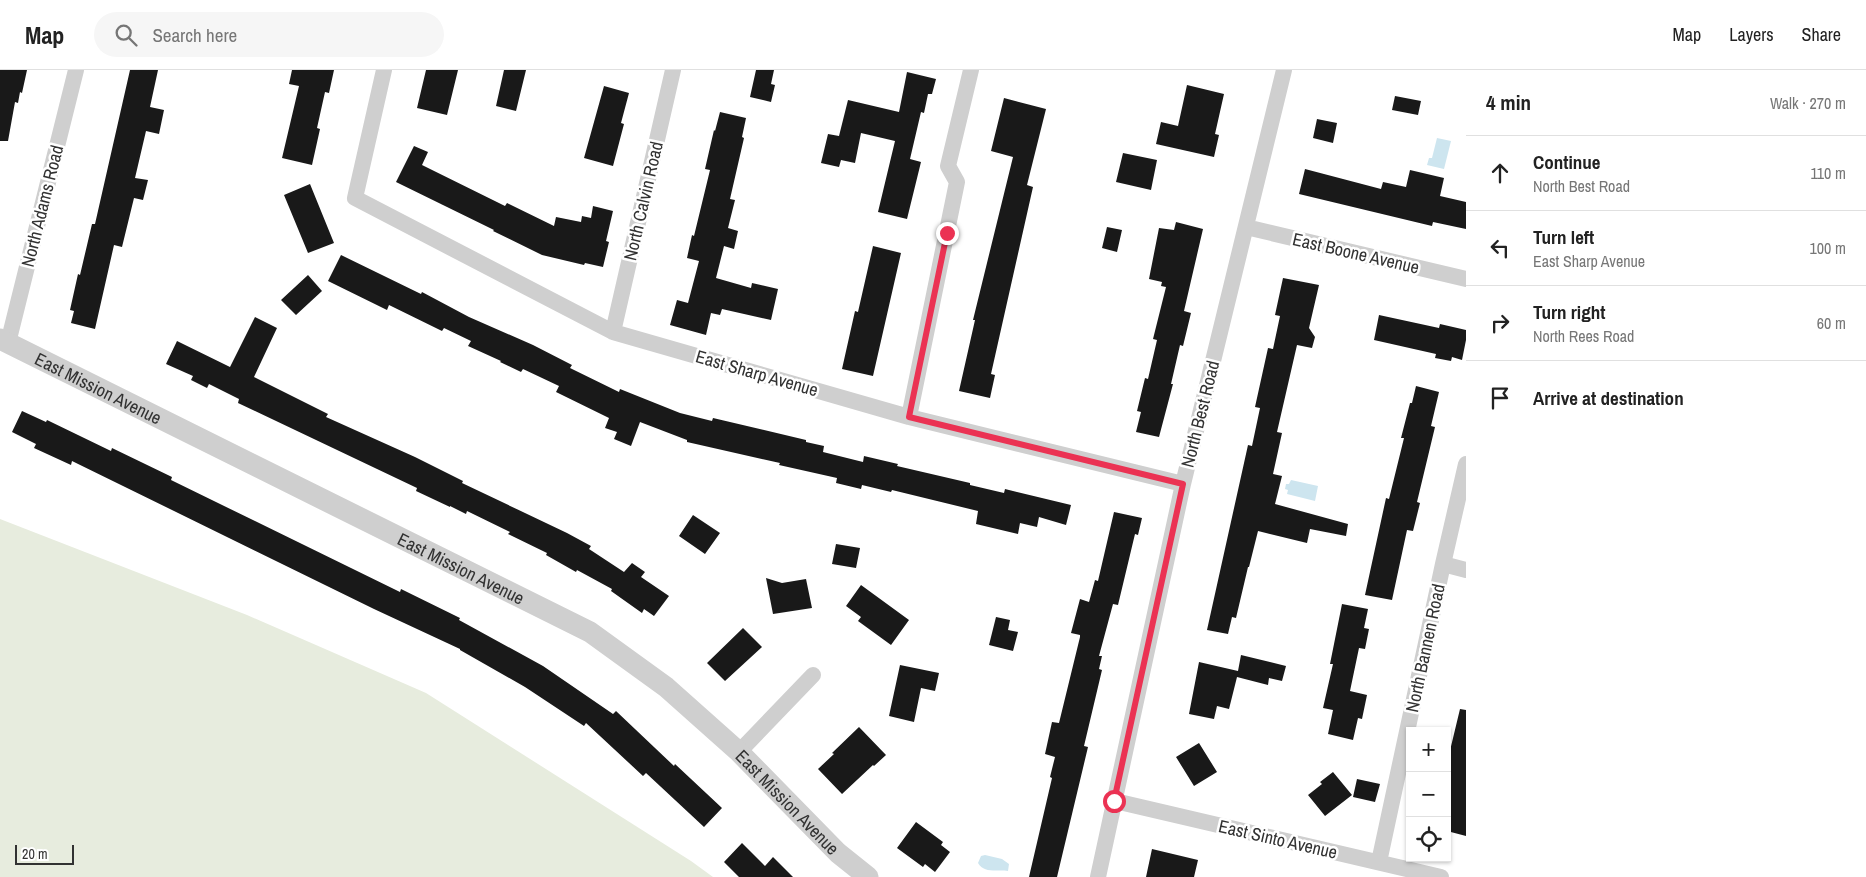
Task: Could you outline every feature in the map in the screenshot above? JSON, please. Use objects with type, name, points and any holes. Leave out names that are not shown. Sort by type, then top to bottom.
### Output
[{"type":"street","name":"North Adams Road","points":[[4,341],[76,70]]},
{"type":"street","name":"East Sharp Avenue","points":[[384,70],[355,198],[613,332],[909,417],[1183,484]]},
{"type":"street","name":"North Calvin Road","points":[[613,332],[673,70]]},
{"type":"street","points":[[909,417],[957,182],[948,166],[971,70]]},
{"type":"street","name":"North Best Road","points":[[1098,877],[1183,484],[1284,70]]},
{"type":"street","name":"East Boone Avenue","points":[[1246,227],[1466,279]]},
{"type":"street","name":"East Mission Avenue","points":[[4,341],[590,632],[666,687],[739,752],[838,852],[868,877]]},
{"type":"street","name":"North Bannen Road","points":[[1379,862],[1466,464]]},
{"type":"street","points":[[1443,564],[1466,570]]},
{"type":"street","points":[[739,752],[813,675]]},
{"type":"street","name":"East Sinto Avenue","points":[[1114,801],[1441,877]]},
{"type":"shaded area","points":[[0,519],[247,615],[426,693],[691,861],[713,877],[0,877]]},
{"type":"water","points":[[1437,138],[1451,141],[1444,169],[1427,165],[1429,158],[1432,158]]},
{"type":"water","points":[[1291,480],[1318,486],[1315,501],[1287,494],[1286,484],[1289,484]]},
{"type":"water","points":[[985,855],[1002,859],[1009,864],[1008,871],[984,869],[978,863],[981,856]]},
{"type":"building","points":[[0,70],[27,70],[22,93],[20,92],[18,103],[15,102],[8,141],[0,141]]},
{"type":"building","points":[[130,70],[158,70],[150,107],[164,110],[159,134],[146,131],[135,178],[148,180],[143,200],[134,198],[122,247],[114,245],[95,329],[71,323],[74,311],[70,310],[92,224],[95,224]]},
{"type":"building","points":[[292,70],[334,70],[329,93],[325,92],[317,128],[320,129],[312,165],[282,158],[299,86],[289,84]]},
{"type":"building","points":[[426,70],[458,70],[447,115],[417,108]]},
{"type":"building","points":[[504,70],[526,70],[516,111],[496,106]]},
{"type":"building","points":[[756,70],[774,70],[771,84],[775,85],[771,102],[750,97]]},
{"type":"building","points":[[907,72],[936,79],[932,94],[928,94],[924,113],[921,112],[910,159],[921,162],[907,219],[878,212],[895,141],[861,133],[855,163],[841,160],[839,167],[821,163],[828,134],[839,136],[848,100],[899,112]]},
{"type":"building","points":[[1187,85],[1224,94],[1215,134],[1219,135],[1214,157],[1156,144],[1161,122],[1178,126]]},
{"type":"building","points":[[604,86],[629,93],[621,123],[624,124],[613,166],[584,158]]},
{"type":"building","points":[[1395,96],[1421,101],[1418,115],[1392,110]]},
{"type":"building","points":[[1004,98],[1046,109],[1027,185],[1033,187],[991,374],[995,375],[990,398],[959,391],[975,320],[973,320],[1013,157],[991,151]]},
{"type":"building","points":[[720,112],[746,118],[742,137],[744,138],[730,199],[735,200],[728,228],[738,231],[734,249],[724,246],[716,278],[751,288],[752,283],[778,289],[771,320],[722,309],[720,315],[711,313],[706,335],[670,325],[677,300],[688,303],[699,261],[687,258],[710,170],[705,169]]},
{"type":"building","points":[[1317,119],[1337,123],[1333,143],[1313,138]]},
{"type":"building","points":[[414,146],[428,152],[422,165],[505,206],[507,203],[554,226],[556,217],[581,222],[582,216],[591,218],[593,206],[613,211],[606,241],[609,242],[603,267],[585,263],[584,265],[542,255],[396,182]]},
{"type":"building","points":[[1123,153],[1157,160],[1151,190],[1116,182]]},
{"type":"building","points":[[1305,169],[1381,189],[1383,182],[1406,187],[1410,170],[1444,178],[1440,196],[1466,202],[1466,229],[1433,222],[1432,226],[1299,194]]},
{"type":"building","points":[[310,184],[334,243],[308,253],[284,195]]},
{"type":"building","points":[[1176,222],[1203,229],[1184,311],[1191,313],[1183,346],[1180,345],[1171,384],[1173,384],[1159,437],[1136,432],[1141,412],[1137,411],[1145,378],[1148,379],[1157,340],[1153,339],[1166,287],[1161,286],[1162,282],[1149,279],[1159,228],[1174,230]]},
{"type":"building","points":[[1107,227],[1122,230],[1117,252],[1102,248]]},
{"type":"building","points":[[873,246],[901,253],[873,376],[842,369],[855,311],[858,312]]},
{"type":"building","points":[[341,255],[421,294],[422,292],[469,317],[533,345],[572,365],[570,368],[619,392],[620,389],[680,413],[712,421],[713,418],[806,440],[806,442],[824,446],[823,452],[863,462],[864,456],[898,464],[897,466],[970,483],[970,485],[1004,493],[1005,489],[1071,505],[1066,525],[1039,517],[1037,527],[1020,523],[1018,534],[976,524],[978,511],[892,490],[891,492],[862,485],[861,489],[836,483],[837,478],[687,442],[687,440],[640,422],[631,446],[614,439],[617,432],[605,428],[609,418],[556,392],[559,386],[523,369],[521,372],[468,346],[471,341],[444,328],[442,331],[389,305],[387,310],[328,281]]},
{"type":"building","points":[[308,275],[322,291],[296,315],[281,300]]},
{"type":"building","points":[[1283,278],[1319,285],[1309,328],[1315,337],[1312,348],[1297,345],[1277,432],[1282,433],[1273,474],[1282,476],[1275,504],[1348,524],[1346,536],[1310,529],[1307,543],[1258,531],[1236,618],[1232,617],[1228,634],[1207,630],[1248,445],[1252,446],[1260,408],[1255,407],[1268,348],[1273,349],[1280,316],[1275,315]]},
{"type":"building","points":[[1379,315],[1439,328],[1440,324],[1466,330],[1462,360],[1452,357],[1451,361],[1435,358],[1436,354],[1374,340]]},
{"type":"building","points":[[255,317],[277,328],[254,377],[328,414],[326,417],[415,457],[463,481],[462,483],[567,533],[591,546],[589,549],[624,572],[632,563],[645,572],[641,577],[669,596],[654,616],[644,609],[642,613],[611,591],[612,589],[577,570],[576,572],[546,555],[547,553],[508,534],[510,532],[467,511],[466,514],[416,491],[417,488],[238,403],[239,399],[209,384],[207,388],[191,380],[193,376],[166,364],[177,341],[230,367]]},
{"type":"building","points":[[1416,386],[1439,392],[1431,426],[1435,427],[1417,502],[1420,503],[1413,531],[1407,530],[1392,600],[1365,595],[1386,498],[1389,499],[1404,438],[1401,438]]},
{"type":"building","points":[[22,411],[46,422],[47,420],[111,451],[112,448],[172,477],[171,480],[400,592],[401,589],[460,618],[459,620],[543,666],[613,714],[616,711],[722,808],[704,827],[646,773],[643,776],[586,723],[584,726],[525,687],[460,649],[374,609],[72,461],[71,465],[34,448],[36,444],[12,432]]},
{"type":"building","points":[[1114,512],[1142,518],[1138,535],[1135,534],[1118,605],[1113,604],[1099,656],[1102,656],[1099,669],[1102,670],[1084,746],[1088,747],[1057,877],[1029,877],[1052,778],[1050,777],[1055,757],[1045,754],[1052,722],[1059,723],[1080,637],[1080,635],[1071,633],[1080,599],[1089,602],[1095,580],[1098,581]]},
{"type":"building","points":[[693,515],[720,533],[705,554],[679,536]]},
{"type":"building","points":[[836,544],[860,548],[856,568],[832,564]]},
{"type":"building","points":[[766,578],[782,583],[806,579],[812,608],[773,614]]},
{"type":"building","points":[[861,585],[909,620],[891,645],[858,621],[861,617],[846,606]]},
{"type":"building","points":[[1342,604],[1368,609],[1364,628],[1369,629],[1365,649],[1359,648],[1350,691],[1367,695],[1362,719],[1358,718],[1353,740],[1328,734],[1333,710],[1323,708],[1333,664],[1330,664]]},
{"type":"building","points":[[996,617],[1010,620],[1008,630],[1018,632],[1013,651],[989,645]]},
{"type":"building","points":[[743,628],[762,647],[725,681],[707,663]]},
{"type":"building","points":[[1241,655],[1286,666],[1282,681],[1269,678],[1268,685],[1237,677],[1229,709],[1217,706],[1214,719],[1189,714],[1199,662],[1238,671]]},
{"type":"building","points":[[900,665],[939,673],[935,691],[921,688],[914,722],[889,716]]},
{"type":"building","points":[[1460,709],[1466,710],[1466,836],[1451,832],[1451,746]]},
{"type":"building","points":[[859,727],[886,755],[842,794],[818,769]]},
{"type":"building","points":[[1199,743],[1217,772],[1194,786],[1176,757]]},
{"type":"building","points":[[1333,772],[1352,795],[1325,816],[1308,795]]},
{"type":"building","points":[[1357,779],[1380,784],[1375,802],[1353,797]]},
{"type":"building","points":[[916,822],[943,842],[941,845],[950,852],[935,872],[925,864],[923,867],[897,848]]},
{"type":"building","points":[[742,843],[765,866],[773,857],[793,877],[739,877],[724,862]]},
{"type":"building","points":[[1152,849],[1198,860],[1194,877],[1146,877]]},
{"type":"route","points":[[947,233],[909,417],[1183,484],[1114,801]]}]
